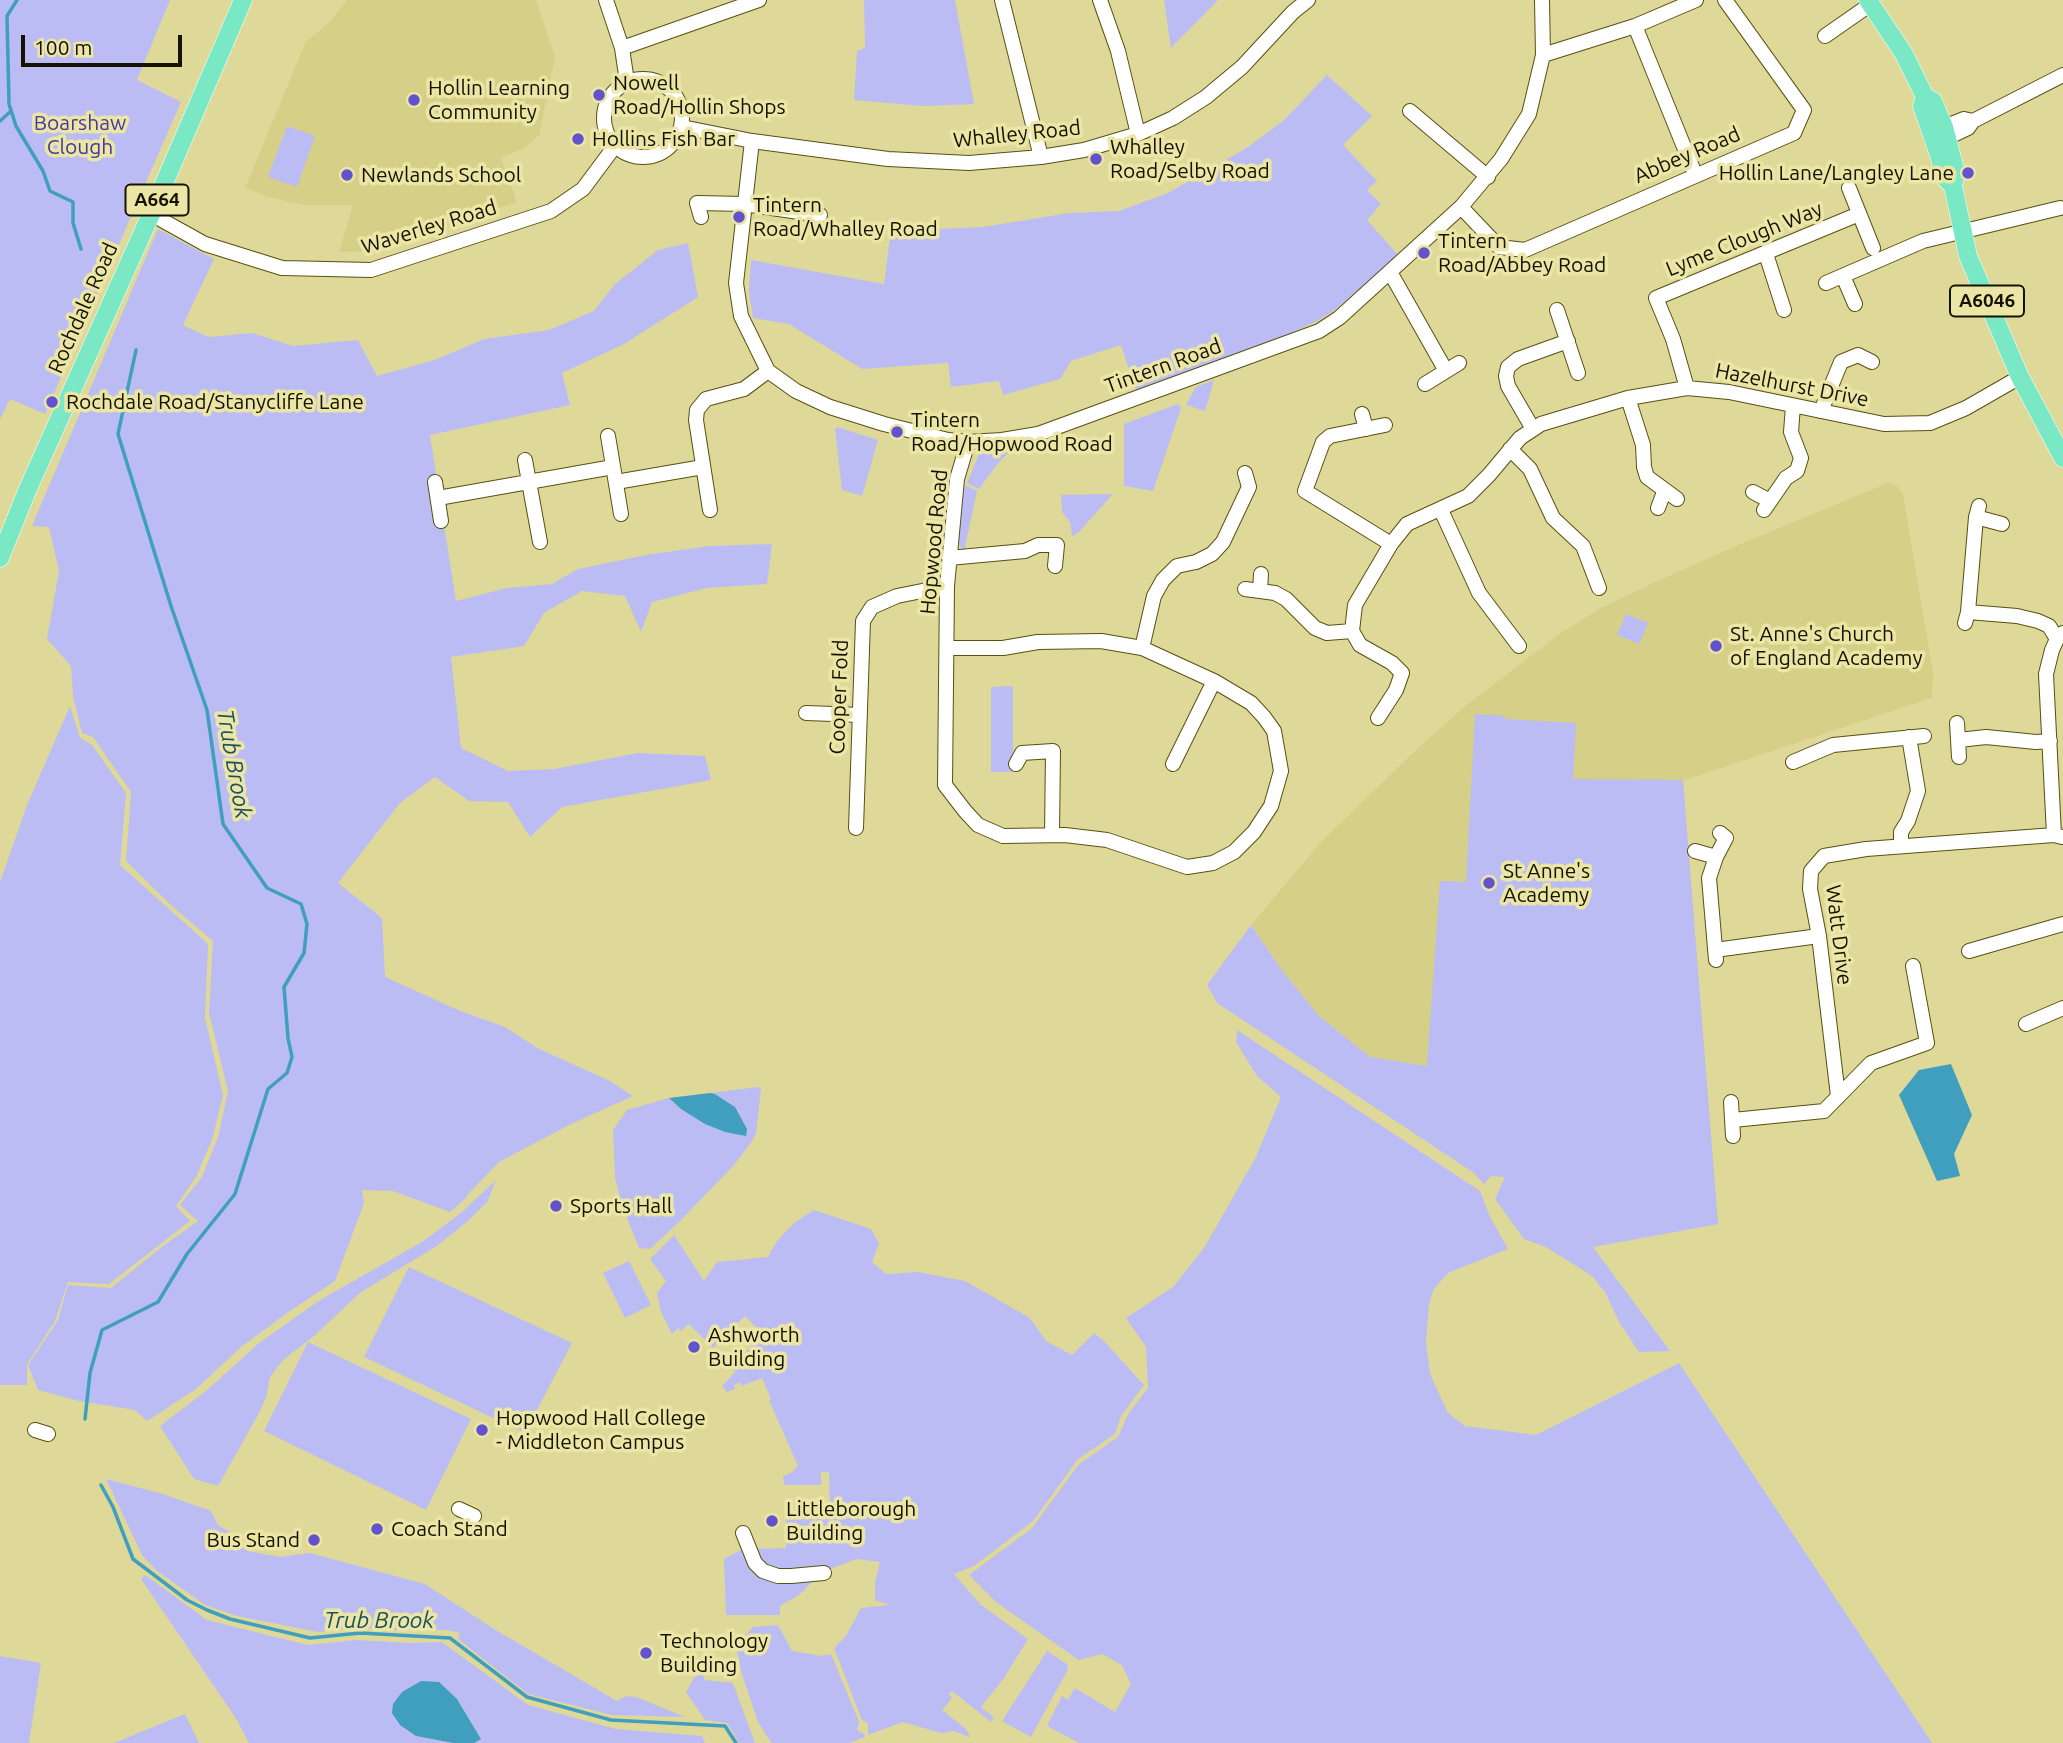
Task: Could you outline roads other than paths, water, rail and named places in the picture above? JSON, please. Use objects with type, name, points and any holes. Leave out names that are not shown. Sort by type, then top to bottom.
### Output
[{"type":"main road","name":"Rochdale Road","points":[[0,558],[243,0]]},
{"type":"main road","name":"A6046","points":[[1870,2],[1904,54],[1925,97],[1933,101],[1941,134],[1956,173],[1953,186],[1968,256],[2020,377],[2063,458]]},
{"type":"street","points":[[606,0],[622,48],[627,82]]},
{"type":"street","points":[[622,48],[759,0]]},
{"type":"street","points":[[1002,0],[1041,157]]},
{"type":"street","points":[[1100,0],[1118,51],[1138,134]]},
{"type":"street","name":"Whalley Road","points":[[682,127],[752,141],[888,159],[969,163],[1041,157],[1084,150],[1138,134],[1173,118],[1206,97],[1242,67],[1293,12],[1308,0]]},
{"type":"street","name":"Tintern Road","points":[[752,141],[738,260],[738,294],[741,316],[768,371],[796,391],[830,407],[884,424],[948,440],[1002,440],[1038,433],[1319,331],[1339,318],[1461,207],[1488,177],[1529,114],[1543,55],[1542,0]]},
{"type":"street","points":[[1543,55],[1635,26],[1696,0]]},
{"type":"street","name":"Abbey Road","points":[[1461,207],[1499,247],[1525,250],[1794,133],[1804,110],[1725,0]]},
{"type":"street","points":[[1825,36],[1870,2]]},
{"type":"street","points":[[1635,26],[1695,174]]},
{"type":"street","points":[[1941,134],[1964,119],[1973,121],[2063,75]]},
{"type":"street","points":[[639,78],[663,83],[680,102],[682,127],[670,148],[648,157],[636,157],[615,146],[607,135],[604,111],[608,99],[616,89],[627,82],[639,78]]},
{"type":"street","points":[[1409,112],[1488,177]]},
{"type":"street","name":"Waverley Road","points":[[151,214],[205,244],[282,268],[371,270],[551,211],[583,189],[615,146]]},
{"type":"street","points":[[1849,188],[1873,248]]},
{"type":"street","points":[[701,217],[697,203],[744,204],[820,215]]},
{"type":"street","points":[[1826,283],[1923,241],[2060,208]]},
{"type":"street","name":"Lyme Clough Way","points":[[1687,388],[1673,339],[1656,298],[1859,214]]},
{"type":"street","points":[[1766,254],[1773,297],[1784,310]]},
{"type":"street","points":[[1390,272],[1452,367],[1425,384]]},
{"type":"street","points":[[1843,276],[1855,304]]},
{"type":"street","points":[[1557,310],[1578,373]]},
{"type":"street","points":[[1533,429],[1508,386],[1508,367],[1518,359],[1568,341]]},
{"type":"street","points":[[1821,411],[1841,362],[1858,355],[1872,362]]},
{"type":"street","points":[[710,510],[696,420],[701,403],[716,395],[748,387],[768,371]]},
{"type":"street","name":"Hazelhurst Drive","points":[[1352,631],[1355,606],[1391,544],[1407,524],[1468,496],[1510,449],[1541,424],[1628,398],[1687,388],[1729,392],[1854,420],[1884,424],[1930,423],[1966,408],[2020,377]]},
{"type":"street","points":[[1628,398],[1643,445],[1647,477],[1671,495],[1658,508]]},
{"type":"street","points":[[1753,492],[1767,506],[1786,478],[1797,471],[1801,458],[1791,432],[1793,406]]},
{"type":"street","points":[[1362,414],[1366,429]]},
{"type":"street","points":[[1385,425],[1330,436],[1324,442],[1301,497],[1391,544]]},
{"type":"street","points":[[608,436],[621,514]]},
{"type":"street","name":"Hopwood Road","points":[[948,648],[1003,648],[1038,642],[1101,641],[1142,648],[1214,681],[1251,703],[1274,731],[1285,773],[1271,806],[1254,832],[1234,852],[1213,863],[1187,866],[1107,840],[1052,835],[1003,836],[978,825],[946,785],[947,586],[957,480],[968,442]]},
{"type":"street","points":[[1510,449],[1530,469],[1553,518],[1583,546],[1599,570],[1599,588]]},
{"type":"street","points":[[525,460],[540,542]]},
{"type":"street","points":[[438,498],[528,481],[703,467]]},
{"type":"street","points":[[1142,648],[1154,596],[1163,580],[1177,566],[1196,562],[1212,554],[1223,542],[1249,487],[1245,473]]},
{"type":"street","points":[[435,482],[441,521]]},
{"type":"street","points":[[1441,510],[1479,593],[1510,625],[1519,646]]},
{"type":"street","points":[[2002,524],[1978,512],[1967,618],[2017,617],[2038,621],[2060,636],[2046,674],[2059,836]]},
{"type":"street","points":[[949,558],[1024,551],[1038,545],[1057,545],[1055,566]]},
{"type":"street","points":[[1261,574],[1252,590],[1275,593],[1286,599],[1315,628],[1326,633],[1352,631],[1360,645],[1392,663],[1402,673],[1396,690],[1377,718]]},
{"type":"street","name":"Cooper Fold","points":[[856,828],[863,621],[872,607],[897,596],[947,586]]},
{"type":"street","points":[[1173,764],[1214,681]]},
{"type":"street","points":[[806,713],[859,715]]},
{"type":"street","points":[[1957,723],[1959,757]]},
{"type":"street","points":[[1793,762],[1833,745],[1924,736]]},
{"type":"street","points":[[1901,845],[1901,832],[1908,821],[1918,791],[1909,737]]},
{"type":"street","points":[[1959,740],[1986,737],[2050,741]]},
{"type":"street","points":[[1016,764],[1022,753],[1054,751],[1052,835]]},
{"type":"street","points":[[1720,832],[1726,838],[1709,878],[1716,955],[1819,936]]},
{"type":"street","name":"Watt Drive","points":[[1838,1096],[1819,936],[1810,889],[1811,871],[1824,856],[1901,845],[2059,836]]},
{"type":"street","points":[[1695,851],[1716,857]]},
{"type":"street","points":[[1969,951],[2063,924]]},
{"type":"street","points":[[1733,1120],[1825,1111],[1871,1063],[1927,1043],[1913,966]]},
{"type":"street","points":[[2026,1024],[2058,1015]]},
{"type":"street","points":[[1731,1102],[1733,1136]]},
{"type":"street","points":[[459,1509],[474,1516]]},
{"type":"street","points":[[743,1533],[755,1563],[763,1571],[778,1576],[824,1573]]},
{"type":"waterway","name":"Trub Brook","points":[[17,0],[7,16],[9,104],[16,126],[43,171],[50,191],[73,202],[73,223],[81,249]]},
{"type":"waterway","points":[[0,121],[11,111]]},
{"type":"waterway","name":"Trub Brook","points":[[85,1419],[90,1373],[102,1330],[158,1302],[187,1254],[235,1194],[268,1089],[287,1073],[292,1057],[284,987],[304,953],[307,924],[301,904],[267,888],[223,824],[207,710],[171,606],[118,434],[136,350]]},
{"type":"waterway","name":"Trub Brook","points":[[101,1485],[113,1507],[133,1559],[187,1600],[207,1610],[230,1619],[310,1638],[360,1633],[450,1638],[527,1697],[611,1720],[725,1726],[736,1743]]},
{"type":"place","name":"Nowell Road/Hollin Shops","points":[[599,95]]},
{"type":"place","name":"Hollin Learning Community","points":[[414,100]]},
{"type":"place","name":"Hollins Fish Bar","points":[[578,139]]},
{"type":"place","name":"Whalley Road/Selby Road","points":[[1096,159]]},
{"type":"place","name":"Hollin Lane/Langley Lane","points":[[1968,173]]},
{"type":"place","name":"Newlands School","points":[[347,175]]},
{"type":"place","name":"Tintern Road/Whalley Road","points":[[739,217]]},
{"type":"place","name":"Tintern Road/Abbey Road","points":[[1424,253]]},
{"type":"place","name":"Rochdale Road/Stanycliffe Lane","points":[[52,402]]},
{"type":"place","name":"Tintern Road/Hopwood Road","points":[[897,432]]},
{"type":"place","name":"St. Anne's Church of England Academy","points":[[1716,646]]},
{"type":"place","name":"St Anne's Academy","points":[[1489,883]]},
{"type":"place","name":"Sports Hall","points":[[556,1206]]},
{"type":"place","name":"Ashworth Building","points":[[694,1347]]},
{"type":"place","name":"Hopwood Hall College - Middleton Campus","points":[[482,1430]]},
{"type":"place","name":"Littleborough Building","points":[[772,1521]]},
{"type":"place","name":"Coach Stand","points":[[377,1529]]},
{"type":"place","name":"Bus Stand","points":[[314,1540]]},
{"type":"place","name":"Technology Building","points":[[646,1653]]},
{"type":"park label","name":"Boarshaw Clough","points":[[80,135]]}]
